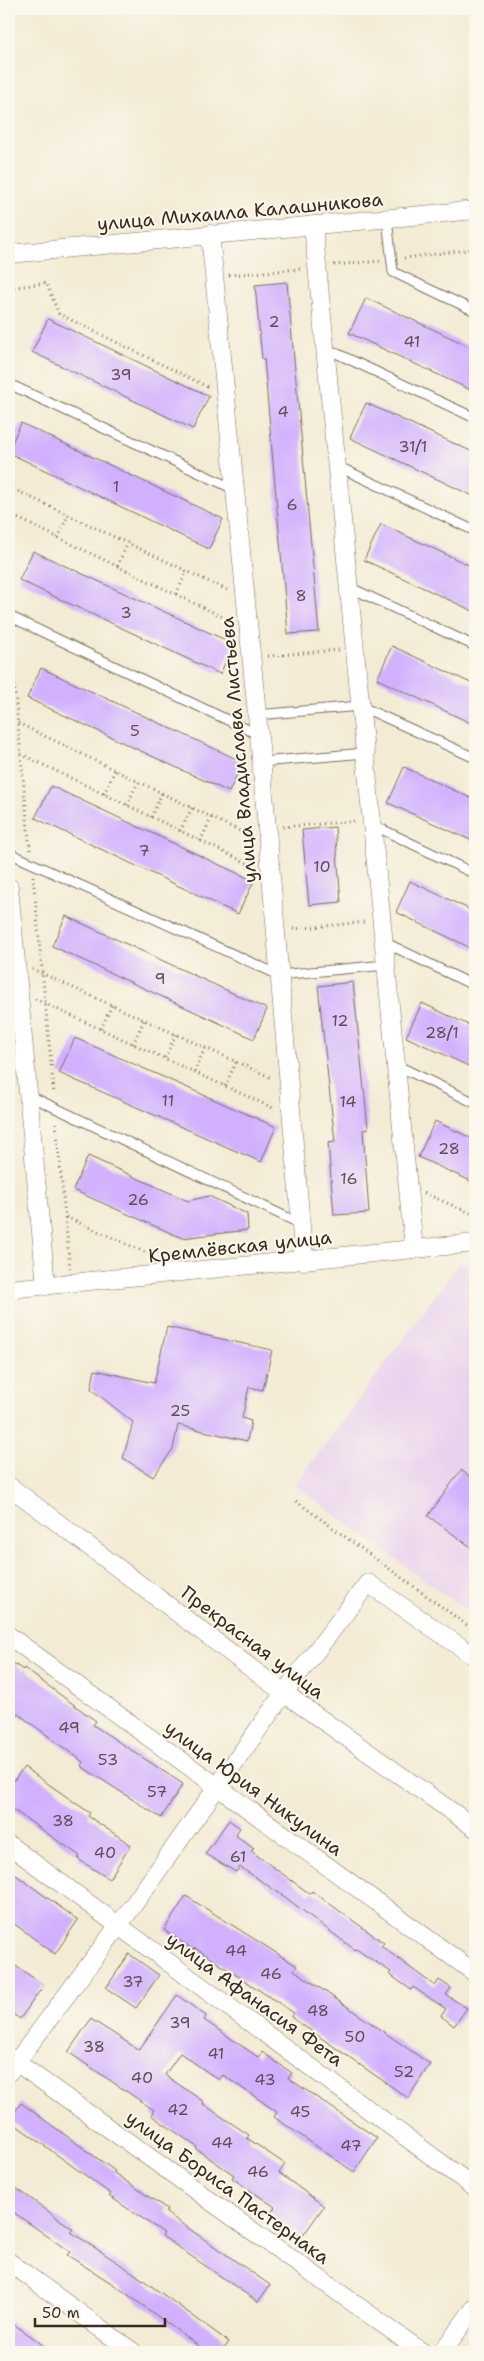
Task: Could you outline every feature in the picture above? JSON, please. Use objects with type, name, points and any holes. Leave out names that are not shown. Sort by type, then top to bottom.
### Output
[{"type":"street","name":"улица Михаила Калашникова","points":[[9,254],[475,210]]},
{"type":"street","points":[[313,225],[414,1249]]},
{"type":"street","name":"улица Владислава Листьева","points":[[210,234],[259,735],[304,1261]]},
{"type":"street","points":[[9,887],[46,1286]]},
{"type":"street","name":"Кремлёвская улица","points":[[9,1289],[475,1244]]},
{"type":"street","name":"Прекрасная улица","points":[[9,1486],[284,1692],[475,1828]]},
{"type":"street","points":[[11,2064],[119,1925],[284,1692],[368,1582],[475,1657]]},
{"type":"street","name":"улица Юрия Никулина","points":[[9,1636],[475,1973]]},
{"type":"street","name":"улица Афанасия Фета","points":[[9,1845],[475,2188]]},
{"type":"street","name":"улица Бориса Пастернака","points":[[11,2064],[422,2352]]},
{"type":"street","points":[[9,2262],[132,2352]]},
{"type":"street","points":[[442,2352],[475,2307]]},
{"type":"lane","points":[[387,218],[393,272],[475,311]]},
{"type":"lane","points":[[325,348],[475,418]]},
{"type":"lane","points":[[9,384],[234,489]]},
{"type":"lane","points":[[336,466],[475,531]]},
{"type":"lane","points":[[348,587],[475,646]]},
{"type":"lane","points":[[9,616],[259,735]]},
{"type":"lane","points":[[257,715],[360,706],[475,758]]},
{"type":"lane","points":[[261,762],[365,753]]},
{"type":"lane","points":[[372,822],[475,874]]},
{"type":"lane","points":[[9,852],[279,975],[386,965]]},
{"type":"lane","points":[[384,942],[475,986]]},
{"type":"lane","points":[[396,1065],[475,1103]]},
{"type":"lane","points":[[28,1095],[301,1224]]},
{"type":"path","points":[[214,277],[392,260],[475,249]]},
{"type":"path","points":[[9,288],[46,283],[60,314],[225,396]]},
{"type":"path","points":[[9,487],[245,599]]},
{"type":"path","points":[[9,514],[248,629]]},
{"type":"path","points":[[58,538],[68,515]]},
{"type":"path","points":[[117,566],[128,543]]},
{"type":"path","points":[[176,594],[187,571]]},
{"type":"path","points":[[9,627],[72,1283]]},
{"type":"path","points":[[251,658],[355,648]]},
{"type":"path","points":[[18,723],[192,808],[267,836],[372,822]]},
{"type":"path","points":[[21,754],[271,875]]},
{"type":"path","points":[[104,794],[115,770]]},
{"type":"path","points":[[127,805],[138,782]]},
{"type":"path","points":[[150,817],[162,793]]},
{"type":"path","points":[[180,831],[192,808]]},
{"type":"path","points":[[200,841],[212,817]]},
{"type":"path","points":[[275,931],[382,920]]},
{"type":"path","points":[[16,961],[289,1086]]},
{"type":"path","points":[[18,991],[292,1116]]},
{"type":"path","points":[[101,1029],[112,1005]]},
{"type":"path","points":[[133,1044],[144,1020]]},
{"type":"path","points":[[165,1058],[176,1034]]},
{"type":"path","points":[[194,1072],[205,1048]]},
{"type":"path","points":[[225,1086],[236,1062]]},
{"type":"path","points":[[408,1186],[475,1215]]},
{"type":"path","points":[[66,1217],[158,1258]]},
{"type":"path","points":[[296,1501],[475,1631]]},
{"type":"shaded area","points":[[475,1262],[475,1617],[295,1485],[459,1264]]},
{"type":"building","points":[[287,282],[319,632],[288,634],[264,359],[262,359],[255,285]]},
{"type":"building","points":[[366,298],[475,349],[475,392],[349,333]]},
{"type":"building","points":[[48,319],[209,396],[193,429],[32,352]]},
{"type":"building","points":[[366,403],[475,453],[475,497],[350,438]]},
{"type":"building","points":[[21,423],[223,519],[209,549],[9,453]]},
{"type":"building","points":[[381,524],[475,568],[475,612],[364,560]]},
{"type":"building","points":[[33,551],[234,644],[220,674],[19,580]]},
{"type":"building","points":[[392,646],[475,685],[475,725],[377,679]]},
{"type":"building","points":[[41,668],[243,762],[229,792],[27,698]]},
{"type":"building","points":[[404,767],[475,800],[475,842],[388,803]]},
{"type":"building","points":[[51,786],[254,881],[238,914],[35,818]]},
{"type":"building","points":[[335,827],[341,902],[309,905],[302,830]]},
{"type":"building","points":[[410,881],[475,912],[475,950],[396,912]]},
{"type":"building","points":[[66,916],[267,1009],[254,1039],[52,946]]},
{"type":"building","points":[[353,982],[368,1129],[363,1130],[369,1213],[334,1215],[328,1143],[335,1142],[318,986]]},
{"type":"building","points":[[422,1003],[475,1028],[475,1069],[406,1037]]},
{"type":"building","points":[[75,1038],[276,1127],[261,1162],[59,1073]]},
{"type":"building","points":[[435,1121],[475,1140],[475,1183],[418,1157]]},
{"type":"building","points":[[88,1156],[188,1201],[209,1196],[247,1214],[248,1230],[182,1238],[73,1190]]},
{"type":"building","points":[[167,1327],[272,1350],[263,1390],[249,1387],[242,1418],[251,1421],[247,1441],[178,1425],[173,1449],[153,1477],[123,1458],[133,1422],[91,1389],[95,1370],[154,1383]]},
{"type":"building","points":[[461,1470],[475,1480],[475,1550],[428,1516]]},
{"type":"building","points":[[9,1660],[23,1670],[24,1668],[96,1721],[93,1725],[183,1784],[161,1818],[81,1766],[83,1762],[9,1707]]},
{"type":"building","points":[[24,1767],[90,1813],[88,1816],[131,1845],[109,1879],[78,1859],[80,1856],[9,1807],[9,1787]]},
{"type":"building","points":[[229,1820],[240,1828],[235,1835],[254,1848],[251,1851],[310,1894],[312,1891],[384,1943],[381,1946],[435,1986],[439,1980],[451,1988],[446,1995],[467,2008],[454,2026],[441,2016],[446,2009],[413,1987],[411,1990],[389,1974],[391,1972],[355,1950],[285,1897],[240,1867],[236,1872],[205,1854]]},
{"type":"building","points":[[9,1870],[78,1920],[55,1954],[9,1920]]},
{"type":"building","points":[[186,1896],[297,1966],[294,1970],[430,2064],[408,2098],[291,2017],[294,2013],[195,1948],[194,1950],[164,1930]]},
{"type":"building","points":[[129,1954],[159,1975],[136,2008],[106,1988]]},
{"type":"building","points":[[14,1965],[44,1985],[20,2019],[9,2011],[9,1972]]},
{"type":"building","points":[[177,1995],[206,2016],[204,2020],[258,2057],[262,2052],[292,2073],[288,2078],[377,2138],[354,2172],[274,2117],[277,2112],[223,2075],[219,2080],[180,2053],[165,2075],[204,2102],[203,2104],[249,2135],[247,2138],[285,2164],[279,2173],[324,2206],[302,2237],[270,2214],[275,2207],[232,2178],[234,2175],[151,2115],[154,2110],[68,2052],[91,2019],[139,2050]]},
{"type":"building","points":[[21,2103],[115,2171],[114,2173],[167,2209],[165,2212],[270,2285],[258,2302],[162,2236],[164,2233],[109,2196],[111,2194],[9,2120]]},
{"type":"building","points":[[9,2183],[73,2229],[71,2232],[132,2272],[229,2342],[222,2352],[207,2352],[113,2284],[67,2255],[70,2252],[9,2209]]},
{"type":"building","points":[[9,2321],[51,2352],[17,2352],[9,2346]]}]
